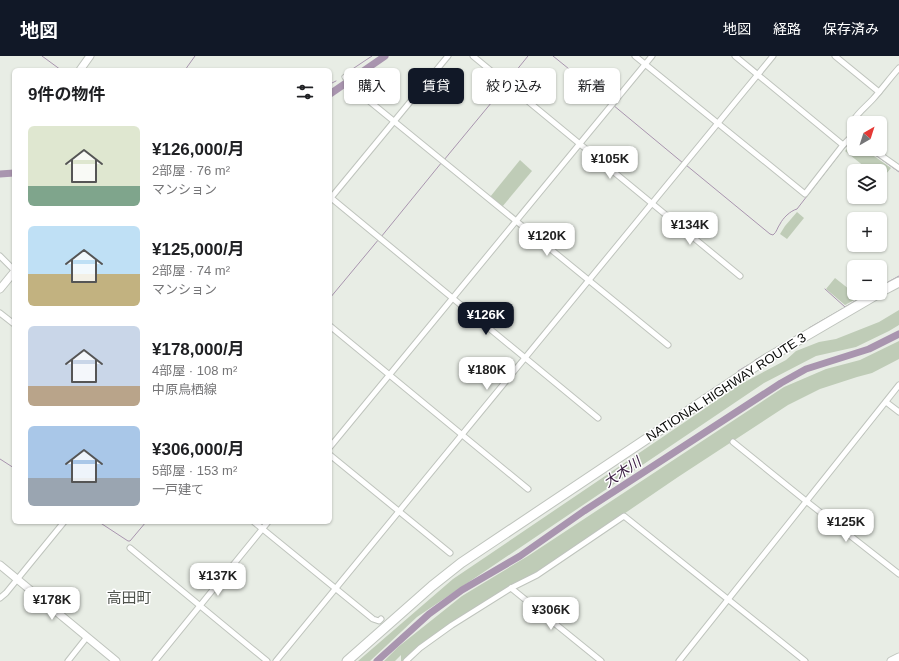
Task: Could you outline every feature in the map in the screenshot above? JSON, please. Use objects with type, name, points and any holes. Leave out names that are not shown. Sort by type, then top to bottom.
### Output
[{"type":"highway","name":"NATIONAL HIGHWAY ROUTE 3","points":[[887,289],[899,282]]},
{"type":"highway","name":"NATIONAL HIGHWAY ROUTE 3","points":[[347,661],[432,586],[461,563],[766,359],[867,300]]},
{"type":"main road","points":[[81,68],[90,56]]},
{"type":"main road","points":[[0,289],[12,274]]},
{"type":"main road","points":[[0,566],[116,661]]},
{"type":"main road","points":[[891,661],[899,657]]},
{"type":"street","points":[[332,196],[448,56]]},
{"type":"street","points":[[473,56],[740,276]]},
{"type":"street","points":[[635,56],[805,194],[847,142]]},
{"type":"street","points":[[332,445],[652,56]]},
{"type":"street","points":[[735,56],[843,145]]},
{"type":"street","points":[[276,661],[773,56]]},
{"type":"street","points":[[835,56],[879,92]]},
{"type":"street","points":[[857,116],[899,68]]},
{"type":"street","points":[[374,104],[668,346]]},
{"type":"street","points":[[882,156],[899,168]]},
{"type":"street","points":[[332,200],[598,418]]},
{"type":"street","points":[[0,256],[12,269]]},
{"type":"street","points":[[0,313],[12,322]]},
{"type":"street","points":[[332,328],[528,489]]},
{"type":"street","points":[[678,661],[899,385]]},
{"type":"street","points":[[886,402],[899,412]]},
{"type":"street","points":[[733,442],[898,572]]},
{"type":"street","points":[[332,457],[450,553]]},
{"type":"street","points":[[406,661],[420,648],[452,625],[511,588],[546,569],[554,562],[624,516],[805,661]]},
{"type":"street","points":[[0,598],[17,580],[62,524]]},
{"type":"street","points":[[256,524],[375,621],[379,621],[381,619]]},
{"type":"street","points":[[155,661],[266,524]]},
{"type":"street","points":[[130,548],[267,661]]},
{"type":"street","points":[[511,588],[601,661]]},
{"type":"street","points":[[68,661],[87,637]]},
{"type":"green space","points":[[851,156],[874,156],[885,164],[861,164]]},
{"type":"green space","points":[[520,160],[532,171],[502,207],[490,197]]},
{"type":"green space","points":[[887,165],[891,168],[887,173]]},
{"type":"green space","points":[[797,212],[804,218],[787,239],[780,234]]},
{"type":"green space","points":[[835,278],[847,287],[847,300],[854,300],[845,305],[826,289]]},
{"type":"green space","points":[[899,310],[899,325],[856,347],[816,356],[764,383],[417,617],[370,661],[358,661],[453,579],[741,384],[786,360],[796,351],[819,342],[836,339],[879,322]]},
{"type":"green space","points":[[899,341],[899,359],[872,373],[820,389],[788,405],[678,477],[546,567],[511,587],[404,661],[401,661],[401,655],[395,661],[384,661],[398,647],[462,596],[528,556],[784,387],[826,369],[860,360]]},
{"type":"waterway","points":[[42,56],[58,68]]},
{"type":"waterway","points":[[186,68],[195,56]]},
{"type":"waterway","points":[[342,76],[372,56]]},
{"type":"waterway","points":[[332,93],[385,56]]},
{"type":"waterway","points":[[518,68],[528,56]]},
{"type":"waterway","points":[[553,56],[568,68]]},
{"type":"waterway","points":[[332,83],[336,81]]},
{"type":"waterway","points":[[444,160],[490,104]]},
{"type":"waterway","points":[[613,105],[683,163]]},
{"type":"waterway","points":[[686,165],[773,235],[783,219],[789,213],[797,209],[847,146]]},
{"type":"waterway","points":[[877,156],[899,172]]},
{"type":"waterway","points":[[381,237],[442,162]]},
{"type":"waterway","points":[[0,174],[12,173]]},
{"type":"waterway","points":[[332,296],[379,239]]},
{"type":"waterway","points":[[888,282],[899,276]]},
{"type":"waterway","points":[[825,289],[845,307],[857,300]]},
{"type":"waterway","points":[[809,328],[842,309]]},
{"type":"waterway","points":[[793,338],[801,333]]},
{"type":"waterway","name":"大木川","points":[[377,661],[429,614],[462,590],[520,556],[584,511],[781,383],[806,369],[869,349],[899,334]]},
{"type":"waterway","points":[[755,360],[776,348]]},
{"type":"waterway","points":[[738,371],[748,365]]},
{"type":"waterway","points":[[689,405],[714,388]]},
{"type":"waterway","points":[[889,401],[899,389]]},
{"type":"waterway","points":[[861,437],[886,405]]},
{"type":"waterway","points":[[671,417],[683,409]]},
{"type":"waterway","points":[[662,423],[665,420]]},
{"type":"waterway","points":[[0,459],[12,467]]},
{"type":"waterway","points":[[102,524],[128,541],[130,541],[144,524]]},
{"type":"district","name":"高田町","points":[[129,597]]}]
